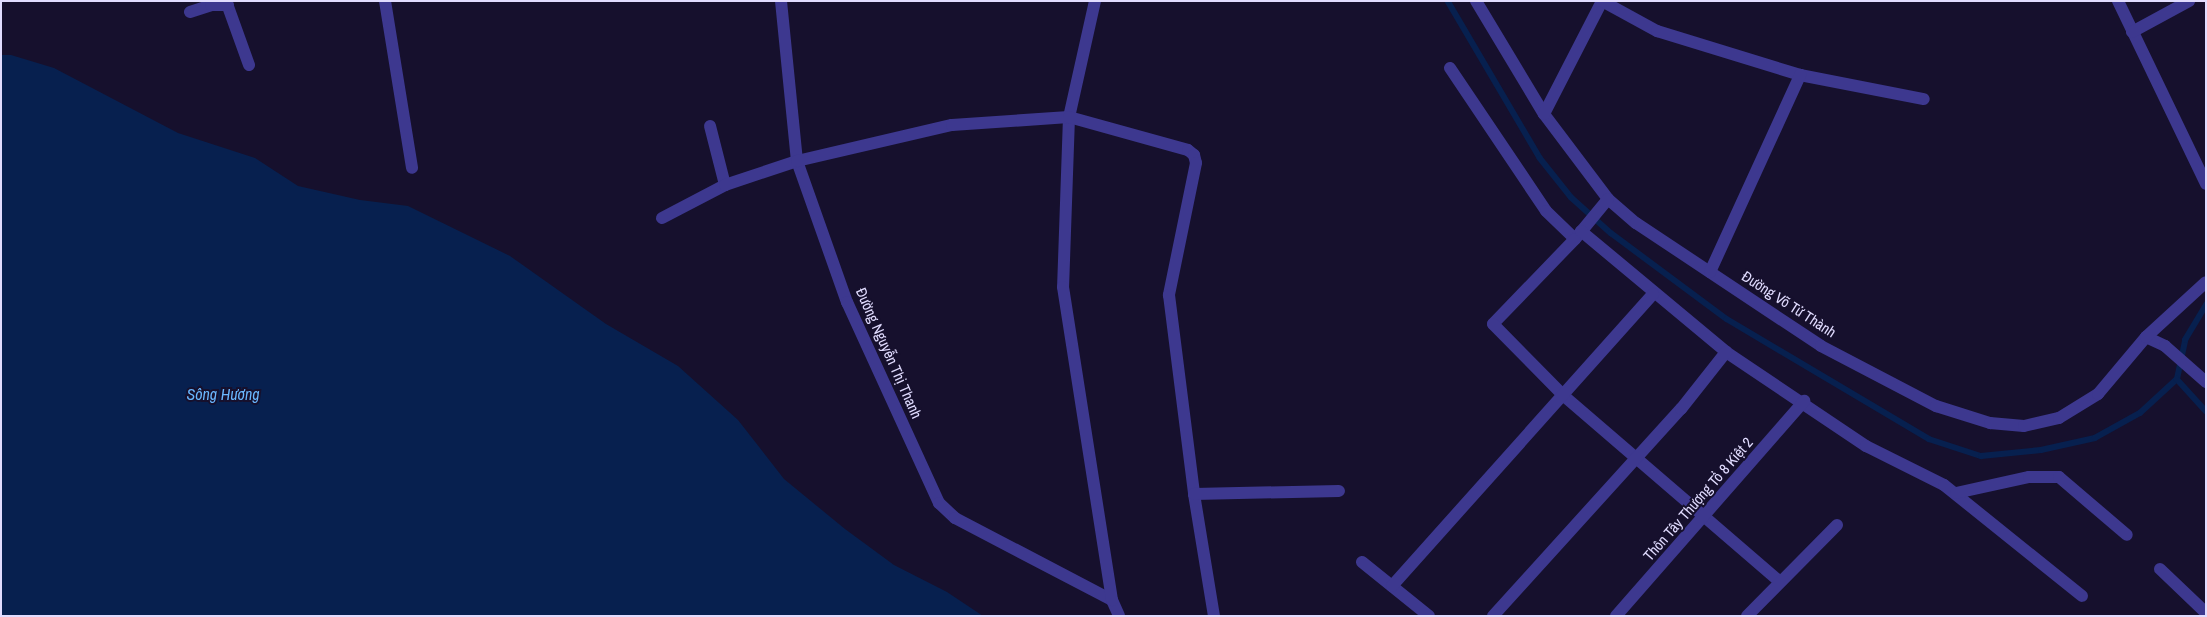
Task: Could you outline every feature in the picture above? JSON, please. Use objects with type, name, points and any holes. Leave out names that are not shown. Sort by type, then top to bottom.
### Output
[{"type":"street","points":[[385,1],[412,168]]},
{"type":"street","name":"Đường Nguyễn Thị Thanh","points":[[781,1],[797,162],[847,302],[945,512],[1112,600]]},
{"type":"street","points":[[1094,1],[1068,117],[1063,287],[1112,600],[1119,616]]},
{"type":"street","name":"Đường Võ Tử Thành","points":[[1476,1],[1544,114],[1608,199],[1636,223],[1821,346],[1936,406],[1990,423],[2024,426],[2059,418],[2098,394],[2146,338],[2206,282]]},
{"type":"street","points":[[1544,114],[1602,1],[1657,31],[1800,75],[1924,99]]},
{"type":"street","points":[[2118,1],[2206,184]]},
{"type":"street","points":[[2132,32],[2189,1]]},
{"type":"street","points":[[190,12],[211,5],[227,3],[249,65]]},
{"type":"street","points":[[1450,68],[1546,211],[1726,352],[1804,401],[1866,446],[1956,493],[2082,596]]},
{"type":"street","points":[[1710,272],[1800,75]]},
{"type":"street","points":[[662,218],[725,185],[797,162],[952,125],[1068,117],[1188,150],[1194,155],[1196,163],[1169,295],[1194,494],[1214,616]]},
{"type":"street","points":[[710,126],[725,185]]},
{"type":"street","points":[[1608,199],[1578,235],[1493,324],[1564,396],[1704,519],[1780,582]]},
{"type":"street","points":[[1392,586],[1564,396],[1653,294]]},
{"type":"street","points":[[2146,338],[2166,346],[2202,377]]},
{"type":"street","points":[[1493,616],[1634,458],[1681,409],[1726,352]]},
{"type":"street","name":"Thôn Tây Thượng Tổ 8 Kiệt 2","points":[[1616,616],[1704,519],[1804,401]]},
{"type":"street","points":[[1956,493],[2030,477],[2058,477],[2127,535]]},
{"type":"street","points":[[1194,494],[1339,491]]},
{"type":"street","points":[[1747,616],[1837,525]]},
{"type":"street","points":[[1362,562],[1392,586],[1422,615]]},
{"type":"street","points":[[2160,569],[2206,613]]},
{"type":"water","name":"Sông Hương","points":[[1,55],[11,55],[54,68],[178,133],[255,158],[298,186],[360,200],[408,206],[510,256],[606,324],[678,366],[738,420],[784,479],[845,529],[894,565],[947,592],[983,616],[1,616]]},
{"type":"waterway","points":[[1448,1],[1540,158],[1571,197],[1611,233],[1727,319],[1929,439],[1981,456],[2041,450],[2095,438],[2140,413],[2177,379],[2185,340],[2206,305]]},
{"type":"waterway","points":[[2177,379],[2206,411]]}]
